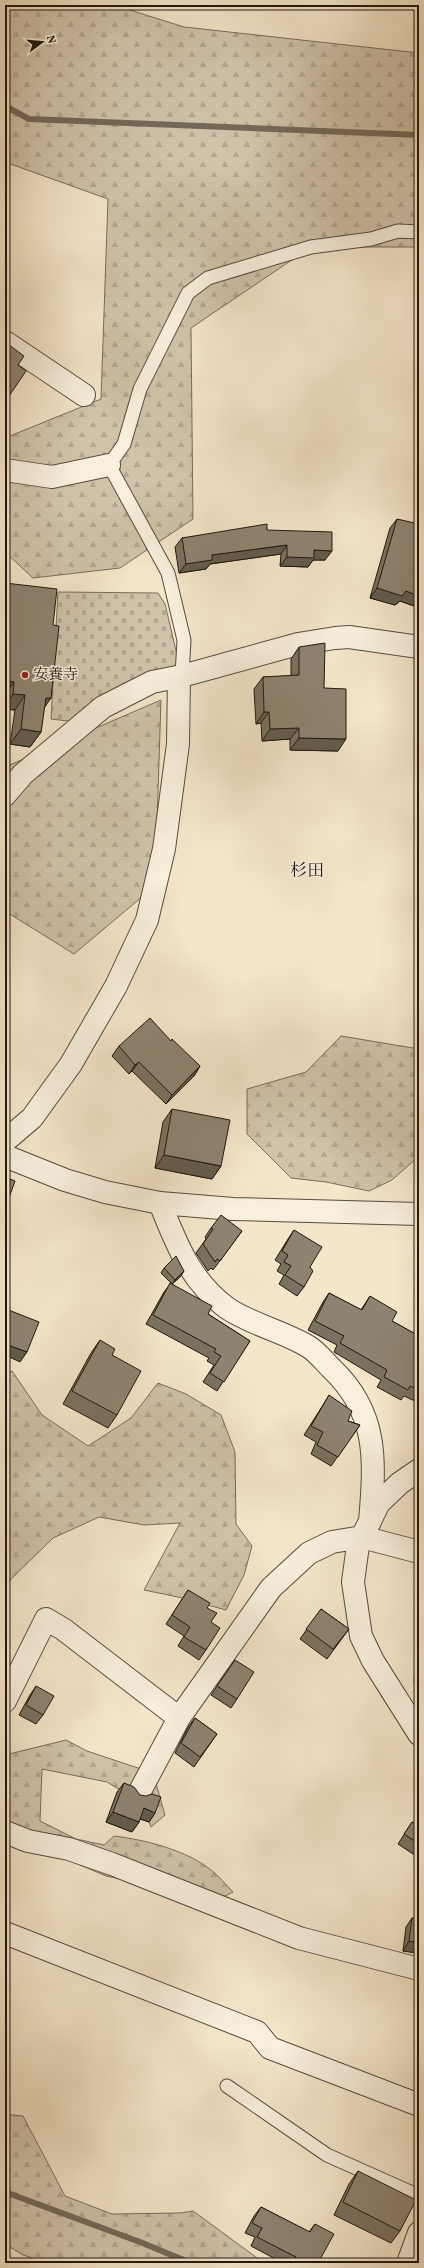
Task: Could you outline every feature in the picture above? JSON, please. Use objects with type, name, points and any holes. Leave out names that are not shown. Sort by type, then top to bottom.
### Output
[{"type":"street","points":[[5,342],[84,395]]},
{"type":"street","points":[[5,470],[52,477],[109,465]]},
{"type":"street","points":[[5,795],[23,774],[103,707],[152,682],[181,676],[298,644],[335,638],[349,637],[419,648]]},
{"type":"street","points":[[5,1141],[32,1118],[72,1064],[116,986],[147,920],[164,849],[176,759],[181,676]]},
{"type":"street","points":[[5,1156],[65,1180],[105,1192],[160,1203],[232,1209],[419,1214]]},
{"type":"street","points":[[160,1203],[180,1253],[203,1287],[228,1309],[310,1348],[344,1379],[362,1407],[370,1433],[374,1471],[366,1530]]},
{"type":"street","points":[[419,1470],[379,1503],[358,1545],[353,1582],[361,1636],[373,1661],[419,1734]]},
{"type":"street","points":[[139,1793],[179,1718],[270,1588],[309,1553],[332,1542],[366,1530],[419,1552]]},
{"type":"street","points":[[5,1701],[46,1619],[63,1629],[179,1718]]},
{"type":"street","points":[[5,1832],[28,1841],[69,1849],[112,1864],[299,1938],[419,1969]]},
{"type":"street","points":[[5,1933],[257,2032],[270,2048],[419,2105]]},
{"type":"street","points":[[408,2263],[419,2233]]},
{"type":"lane","points":[[181,676],[184,640],[168,573],[109,465],[124,444],[140,390],[188,293],[208,278],[311,247],[370,239],[398,231],[419,232]]},
{"type":"lane","points":[[227,2086],[327,2155],[419,2196]]},
{"type":"green space","points":[[5,5],[114,5],[184,27],[419,53],[419,247],[311,247],[191,328],[193,519],[120,568],[33,578],[5,552],[5,438],[101,399],[108,199],[5,162]]},
{"type":"green space","points":[[58,592],[158,593],[165,604],[182,676],[76,722],[51,719]]},
{"type":"green space","points":[[161,700],[155,886],[74,954],[5,911],[5,767]]},
{"type":"green space","points":[[341,1036],[419,1049],[419,1156],[392,1180],[369,1191],[326,1182],[291,1178],[247,1134],[247,1089],[306,1072]]},
{"type":"green space","points":[[12,1371],[42,1415],[88,1446],[131,1418],[158,1383],[186,1394],[221,1415],[235,1452],[236,1524],[252,1546],[244,1575],[226,1610],[178,1597],[144,1590],[180,1523],[144,1525],[99,1517],[53,1538],[5,1585],[5,1374]]},
{"type":"green space","points":[[66,1740],[87,1751],[153,1773],[165,1815],[151,1827],[141,1803],[107,1782],[42,1769],[40,1821],[76,1839],[104,1845],[114,1836],[139,1840],[165,1847],[201,1863],[220,1878],[233,1892],[209,1904],[155,1886],[106,1876],[5,1833],[5,1755]]},
{"type":"green space","points":[[5,2114],[23,2116],[65,2196],[112,2214],[180,2213],[193,2211],[264,2263],[48,2263],[23,2255],[5,2244]]},
{"type":"building","points":[[5,342],[24,356],[18,365],[26,371],[7,399],[5,398]]},
{"type":"building","points":[[397,519],[419,524],[416,539],[419,540],[419,553],[414,573],[419,575],[419,596],[406,591],[402,596],[377,588]]},
{"type":"building","points":[[267,524],[267,530],[332,532],[332,551],[314,550],[314,558],[287,557],[287,545],[212,555],[212,560],[186,564],[182,538]]},
{"type":"building","name":"安養寺","points":[[5,583],[57,589],[53,625],[59,626],[51,698],[46,698],[41,732],[21,729],[25,695],[13,694],[14,682],[5,681]]},
{"type":"building","points":[[325,643],[324,688],[346,689],[346,739],[299,738],[299,728],[270,729],[269,712],[264,712],[263,677],[299,675],[299,647]]},
{"type":"building","points":[[150,1018],[171,1041],[172,1039],[200,1066],[172,1095],[139,1062],[135,1065],[119,1046]]},
{"type":"building","points":[[172,1109],[230,1120],[221,1166],[164,1155]]},
{"type":"building","points":[[5,1177],[15,1181],[5,1209]]},
{"type":"building","points":[[221,1215],[242,1231],[220,1261],[217,1259],[215,1262],[203,1244],[213,1229],[211,1228]]},
{"type":"building","points":[[294,1230],[322,1247],[310,1267],[313,1271],[304,1287],[285,1275],[291,1266],[284,1262],[288,1255],[282,1251]]},
{"type":"building","points":[[176,1256],[184,1271],[175,1280],[164,1268]]},
{"type":"building","points":[[170,1283],[212,1306],[208,1314],[250,1341],[224,1382],[210,1373],[221,1356],[214,1352],[216,1349],[153,1315]]},
{"type":"building","points":[[329,1293],[362,1310],[370,1296],[397,1312],[392,1321],[419,1336],[419,1390],[410,1386],[408,1390],[384,1377],[387,1370],[340,1343],[344,1336],[315,1321]]},
{"type":"building","points":[[6,1309],[39,1322],[27,1352],[5,1344]]},
{"type":"building","points":[[100,1340],[115,1349],[112,1355],[141,1371],[117,1415],[72,1391]]},
{"type":"building","points":[[329,1395],[352,1411],[348,1421],[360,1425],[338,1457],[317,1445],[323,1432],[311,1426]]},
{"type":"building","points":[[188,1590],[210,1603],[207,1608],[217,1613],[211,1622],[220,1628],[206,1650],[184,1637],[190,1627],[172,1615]]},
{"type":"building","points":[[321,1609],[349,1629],[333,1649],[306,1629]]},
{"type":"building","points":[[235,1660],[254,1672],[237,1699],[217,1686]]},
{"type":"building","points":[[36,1686],[54,1696],[43,1715],[26,1705]]},
{"type":"building","points":[[195,1718],[217,1734],[200,1757],[181,1743]]},
{"type":"building","points":[[124,1783],[134,1787],[140,1795],[146,1796],[152,1794],[161,1797],[155,1813],[144,1808],[139,1822],[113,1812]]},
{"type":"building","points":[[412,1822],[419,1826],[419,1844],[404,1834]]},
{"type":"building","points":[[412,1918],[419,1919],[419,1943],[409,1941]]},
{"type":"building","points":[[358,2171],[416,2200],[400,2231],[343,2202]]},
{"type":"building","points":[[261,2207],[310,2232],[315,2224],[334,2234],[318,2263],[293,2263],[296,2257],[257,2237],[262,2228],[252,2223]]},
{"type":"waterway","points":[[5,106],[29,119],[419,135]]},
{"type":"waterway","points":[[5,2192],[140,2242],[191,2263]]},
{"type":"place","name":"安養寺","points":[[25,675]]},
{"type":"district","name":"杉田","points":[[307,871]]}]
